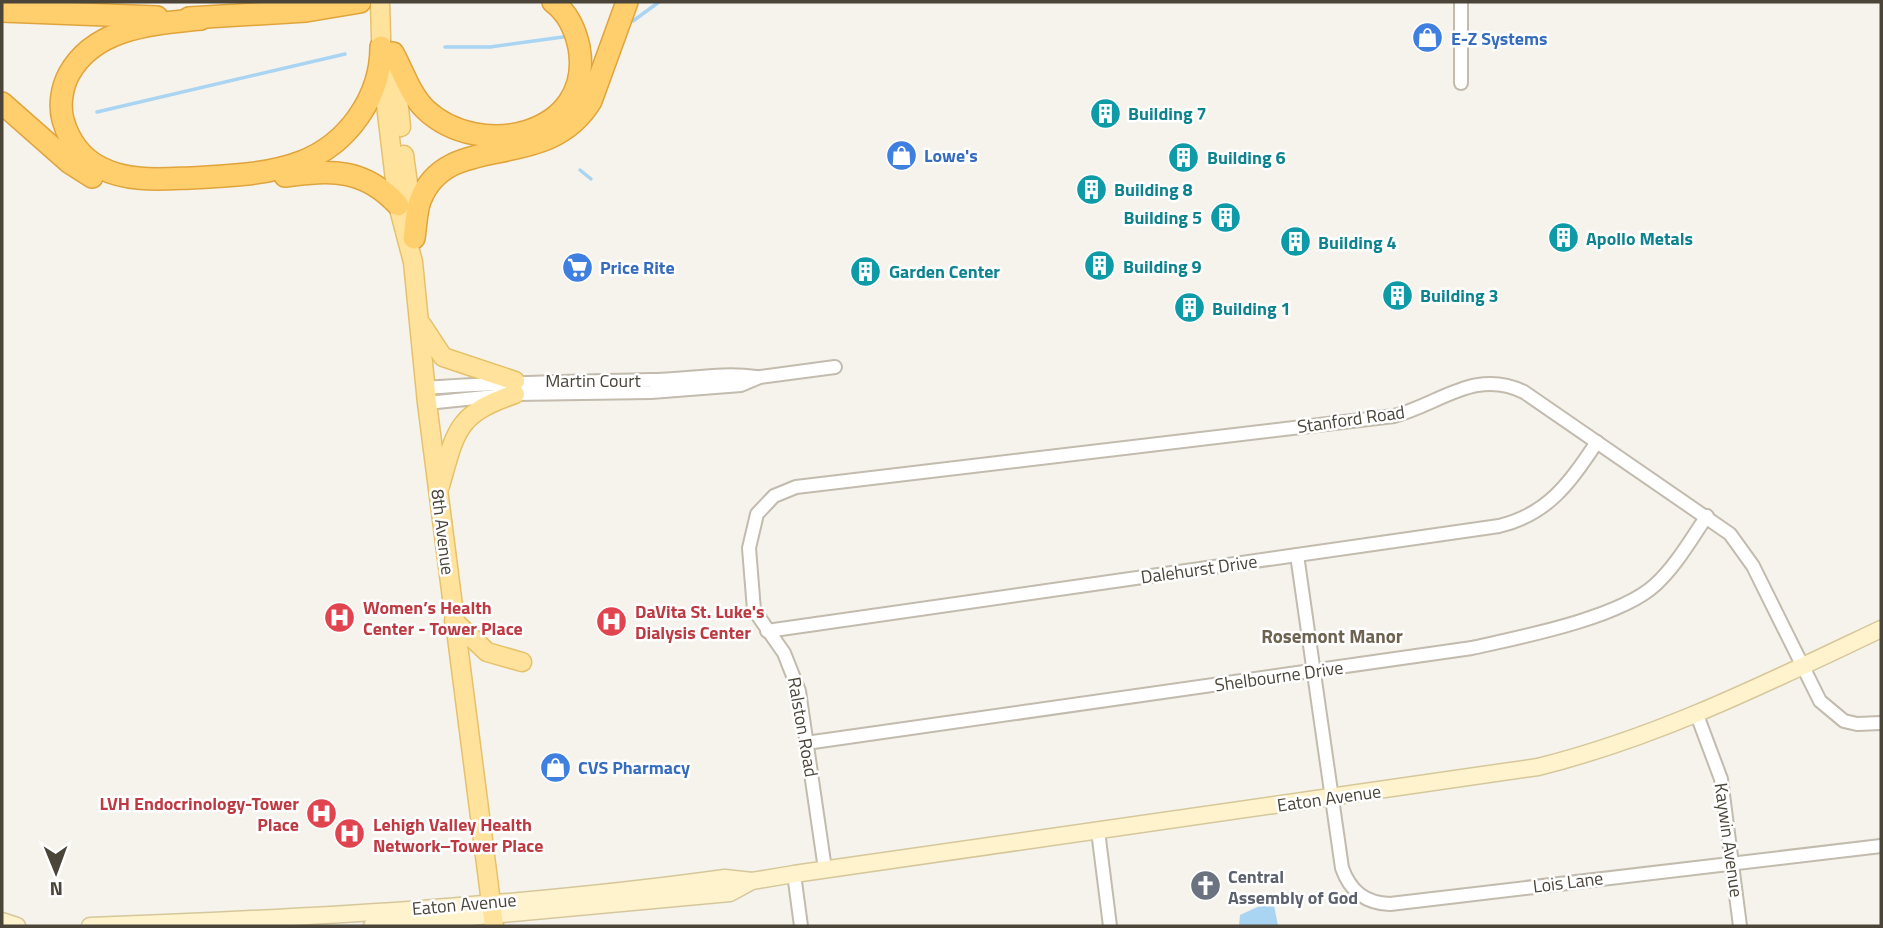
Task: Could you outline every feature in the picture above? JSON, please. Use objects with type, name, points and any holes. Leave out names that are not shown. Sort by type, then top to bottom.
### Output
[{"type":"highway","points":[[360,2],[306,11],[152,25],[101,41],[80,58],[65,81],[62,116],[74,147],[87,160],[119,175],[171,178],[226,176],[302,162],[330,146],[363,110],[377,81],[387,50]]},
{"type":"highway","points":[[387,50],[424,108],[444,124],[454,129],[492,136],[526,132],[561,113],[577,83],[580,53],[574,27],[567,14],[553,2]]},
{"type":"highway","points":[[2,103],[70,163],[89,176],[121,187],[169,192],[319,172],[337,172],[371,181],[409,220],[437,174],[450,165],[487,153],[527,148],[543,142],[578,119],[591,101],[627,2]]},
{"type":"highway","points":[[2,11],[201,19]]},
{"type":"main road","name":"8th Avenue","points":[[380,2],[409,220],[426,396],[492,915]]},
{"type":"main road","name":"8th Avenue","points":[[387,50],[391,2]]},
{"type":"main road","points":[[419,319],[443,357],[515,387]]},
{"type":"main road","points":[[438,492],[455,437],[466,418],[515,387]]},
{"type":"main road","points":[[454,621],[487,652],[522,662]]},
{"type":"street","points":[[1461,2],[1461,83]]},
{"type":"street","name":"Martin Court","points":[[426,396],[515,387],[738,374],[760,377],[835,367]]},
{"type":"street","name":"Stanford Road","points":[[757,514],[774,496],[796,487],[1394,416],[1477,383],[1516,388],[1730,534],[1747,554],[1820,701],[1836,717],[1857,724],[1881,723]]},
{"type":"street","name":"Dalehurst Drive","points":[[767,631],[1517,522],[1548,505],[1561,493],[1597,442]]},
{"type":"street","name":"Ralston Road","points":[[757,514],[749,548],[754,610],[792,668],[825,869]]},
{"type":"street","name":"Shelbourne Drive","points":[[806,743],[1472,649],[1544,631],[1633,600],[1649,590],[1669,570],[1707,516]]},
{"type":"street","name":"Lois Lane","points":[[1297,555],[1346,880],[1359,895],[1377,904],[1881,846]]},
{"type":"street","name":"Eaton Avenue","points":[[372,926],[492,915],[724,878],[752,881],[1538,767],[1600,750],[1697,715],[1881,629]]},
{"type":"street","name":"Kaywin Avenue","points":[[1697,715],[1721,779],[1740,926]]},
{"type":"street","points":[[1098,831],[1110,926]]},
{"type":"street","points":[[794,874],[801,926]]},
{"type":"street","name":"Eaton Avenue","points":[[90,926],[282,918],[492,915]]},
{"type":"street","points":[[2,921],[17,926]]},
{"type":"water","points":[[1264,904],[1274,905],[1278,926],[1239,926],[1240,915]]},
{"type":"waterway","points":[[633,21],[659,2]]},
{"type":"waterway","points":[[445,47],[490,47],[563,37]]},
{"type":"waterway","points":[[97,112],[345,54]]},
{"type":"waterway","points":[[580,170],[591,179]]},
{"type":"place","name":"E-Z Systems","points":[[1428,38]]},
{"type":"place","name":"Building 7","points":[[1105,113]]},
{"type":"place","name":"Lowe's","points":[[901,155]]},
{"type":"place","name":"Building 6","points":[[1184,157]]},
{"type":"place","name":"Building 8","points":[[1091,189]]},
{"type":"place","name":"Building 5","points":[[1225,217]]},
{"type":"place","name":"Apollo Metals","points":[[1563,238]]},
{"type":"place","name":"Building 4","points":[[1295,242]]},
{"type":"place","name":"Building 9","points":[[1100,266]]},
{"type":"place","name":"Price Rite","points":[[577,267]]},
{"type":"place","name":"Garden Center","points":[[866,271]]},
{"type":"place","name":"Building 3","points":[[1397,295]]},
{"type":"place","name":"Building 1","points":[[1189,308]]},
{"type":"place","name":"Women’s Health Center - Tower Place","points":[[340,617]]},
{"type":"place","name":"DaVita St. Luke's Dialysis Center","points":[[612,621]]},
{"type":"place","name":"CVS Pharmacy","points":[[555,767]]},
{"type":"place","name":"LVH Endocrinology-Tower Place","points":[[322,813]]},
{"type":"place","name":"Lehigh Valley Health Network–Tower Place","points":[[350,834]]},
{"type":"place","name":"Central Assembly of God","points":[[1205,886]]},
{"type":"district","name":"Rosemont Manor","points":[[1332,635]]}]
